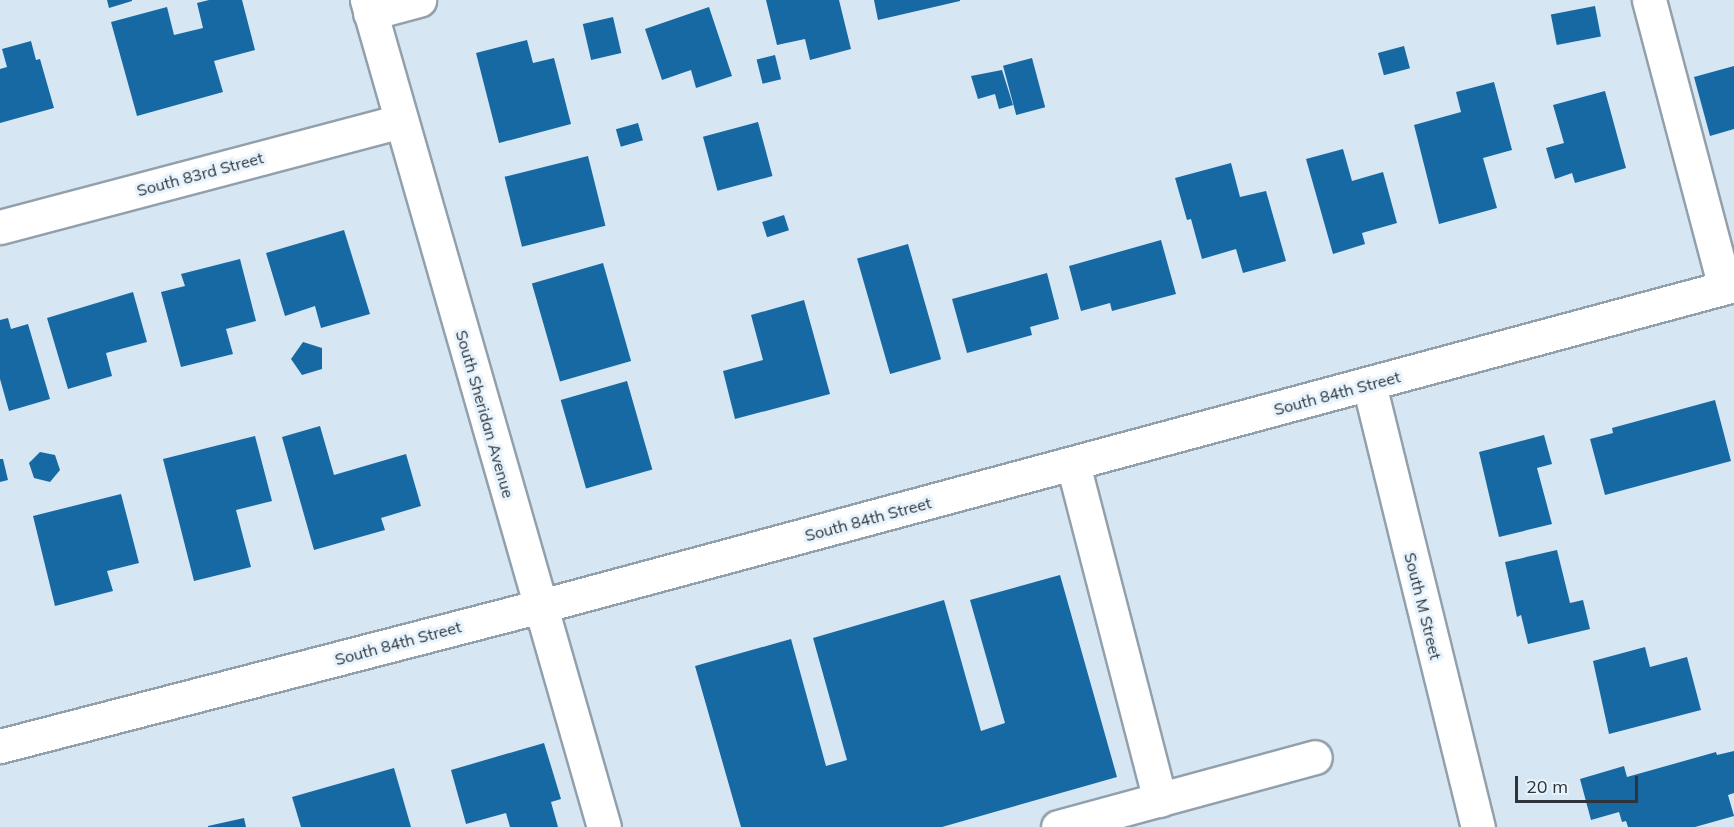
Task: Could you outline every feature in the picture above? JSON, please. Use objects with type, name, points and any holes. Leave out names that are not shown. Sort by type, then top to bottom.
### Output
[{"type":"main road","points":[[369,7],[419,0]]},
{"type":"main road","points":[[1648,0],[1729,286]]},
{"type":"main road","name":"South Sheridan Avenue","points":[[369,7],[604,827]]},
{"type":"main road","name":"South 83rd Street","points":[[0,227],[401,121]]},
{"type":"main road","name":"South 84th Street","points":[[0,746],[541,606],[1729,286]]},
{"type":"main road","name":"South M Street","points":[[1369,384],[1478,827]]},
{"type":"main road","points":[[1073,464],[1160,800]]},
{"type":"main road","points":[[1058,827],[1315,757]]},
{"type":"building","points":[[107,0],[132,0],[132,1],[109,8]]},
{"type":"building","points":[[209,0],[242,0],[255,50],[214,61],[223,92],[137,116],[111,22],[167,7],[174,35],[203,28],[197,3]]},
{"type":"building","points":[[766,0],[839,0],[851,49],[810,60],[805,39],[777,45]]},
{"type":"building","points":[[874,0],[960,0],[960,1],[878,20]]},
{"type":"building","points":[[1595,6],[1601,36],[1557,45],[1551,15]]},
{"type":"building","points":[[709,7],[732,76],[696,88],[691,70],[662,80],[645,29]]},
{"type":"building","points":[[613,17],[621,53],[591,60],[583,24]]},
{"type":"building","points":[[527,40],[533,63],[554,58],[571,124],[499,143],[476,53]]},
{"type":"building","points":[[31,41],[36,60],[40,59],[54,108],[0,123],[0,69],[7,67],[2,49]]},
{"type":"building","points":[[1404,46],[1410,68],[1384,75],[1378,53]]},
{"type":"building","points":[[775,55],[781,79],[763,84],[757,60]]},
{"type":"building","points":[[1032,58],[1045,107],[1016,115],[1003,66]]},
{"type":"building","points":[[1734,66],[1734,129],[1710,136],[1694,77]]},
{"type":"building","points":[[1002,70],[1013,105],[999,109],[995,94],[978,99],[971,76]]},
{"type":"building","points":[[1494,82],[1512,150],[1483,158],[1497,208],[1439,224],[1414,125],[1461,112],[1456,92]]},
{"type":"building","points":[[1605,91],[1626,168],[1575,183],[1572,173],[1555,179],[1546,148],[1564,143],[1553,105]]},
{"type":"building","points":[[758,122],[772,176],[717,191],[703,137]]},
{"type":"building","points":[[638,123],[643,140],[621,147],[616,129]]},
{"type":"building","points":[[1343,149],[1352,181],[1383,172],[1397,223],[1362,233],[1365,244],[1333,254],[1306,159]]},
{"type":"building","points":[[588,156],[605,226],[522,247],[505,177]]},
{"type":"building","points":[[1231,163],[1240,197],[1266,191],[1286,261],[1243,273],[1236,249],[1202,259],[1191,219],[1187,220],[1175,178]]},
{"type":"building","points":[[784,215],[789,230],[767,237],[762,222]]},
{"type":"building","points":[[344,230],[370,314],[321,328],[315,306],[285,316],[266,253]]},
{"type":"building","points":[[1161,240],[1176,294],[1112,311],[1110,303],[1081,311],[1069,266]]},
{"type":"building","points":[[908,244],[941,359],[890,374],[857,259]]},
{"type":"building","points":[[240,259],[256,321],[226,329],[233,354],[181,367],[161,292],[185,286],[181,274]]},
{"type":"building","points":[[603,263],[631,361],[560,381],[532,283]]},
{"type":"building","points":[[1047,273],[1059,319],[1030,327],[1032,335],[967,353],[952,299]]},
{"type":"building","points":[[133,292],[147,342],[106,353],[112,376],[68,389],[47,318]]},
{"type":"building","points":[[804,300],[830,394],[735,419],[723,371],[763,360],[751,315]]},
{"type":"building","points":[[8,318],[11,329],[28,324],[50,399],[9,411],[0,379],[0,320]]},
{"type":"building","points":[[303,342],[322,348],[322,369],[302,375],[291,359]]},
{"type":"building","points":[[627,381],[652,469],[586,488],[561,400]]},
{"type":"building","points":[[1715,400],[1731,461],[1605,495],[1590,439],[1613,433],[1612,428]]},
{"type":"building","points":[[320,426],[334,475],[406,454],[421,506],[381,518],[385,530],[314,550],[282,437]]},
{"type":"building","points":[[1544,435],[1552,464],[1537,468],[1552,524],[1499,537],[1479,452]]},
{"type":"building","points":[[255,436],[272,501],[236,510],[251,567],[194,581],[163,459]]},
{"type":"building","points":[[40,452],[55,455],[60,470],[50,482],[34,478],[29,463]]},
{"type":"building","points":[[0,459],[3,459],[8,480],[0,482]]},
{"type":"building","points":[[121,494],[139,563],[107,571],[113,591],[55,606],[33,516]]},
{"type":"building","points":[[1557,550],[1570,603],[1583,600],[1590,629],[1528,644],[1521,615],[1517,617],[1505,562]]},
{"type":"building","points":[[1060,575],[1117,777],[942,827],[741,827],[695,666],[791,639],[826,766],[847,760],[813,638],[944,600],[981,731],[1005,723],[970,600]]},
{"type":"building","points":[[1645,647],[1650,667],[1687,657],[1701,710],[1609,734],[1593,661]]},
{"type":"building","points":[[544,743],[561,799],[551,802],[558,827],[510,827],[506,813],[466,824],[451,770]]},
{"type":"building","points":[[1734,751],[1734,793],[1728,795],[1734,816],[1695,827],[1628,827],[1626,821],[1622,822],[1619,812],[1591,820],[1580,779],[1624,766],[1627,777],[1716,752],[1717,755]]},
{"type":"building","points":[[394,768],[411,827],[301,827],[292,797]]},
{"type":"building","points":[[244,818],[246,827],[208,827],[208,826]]}]
